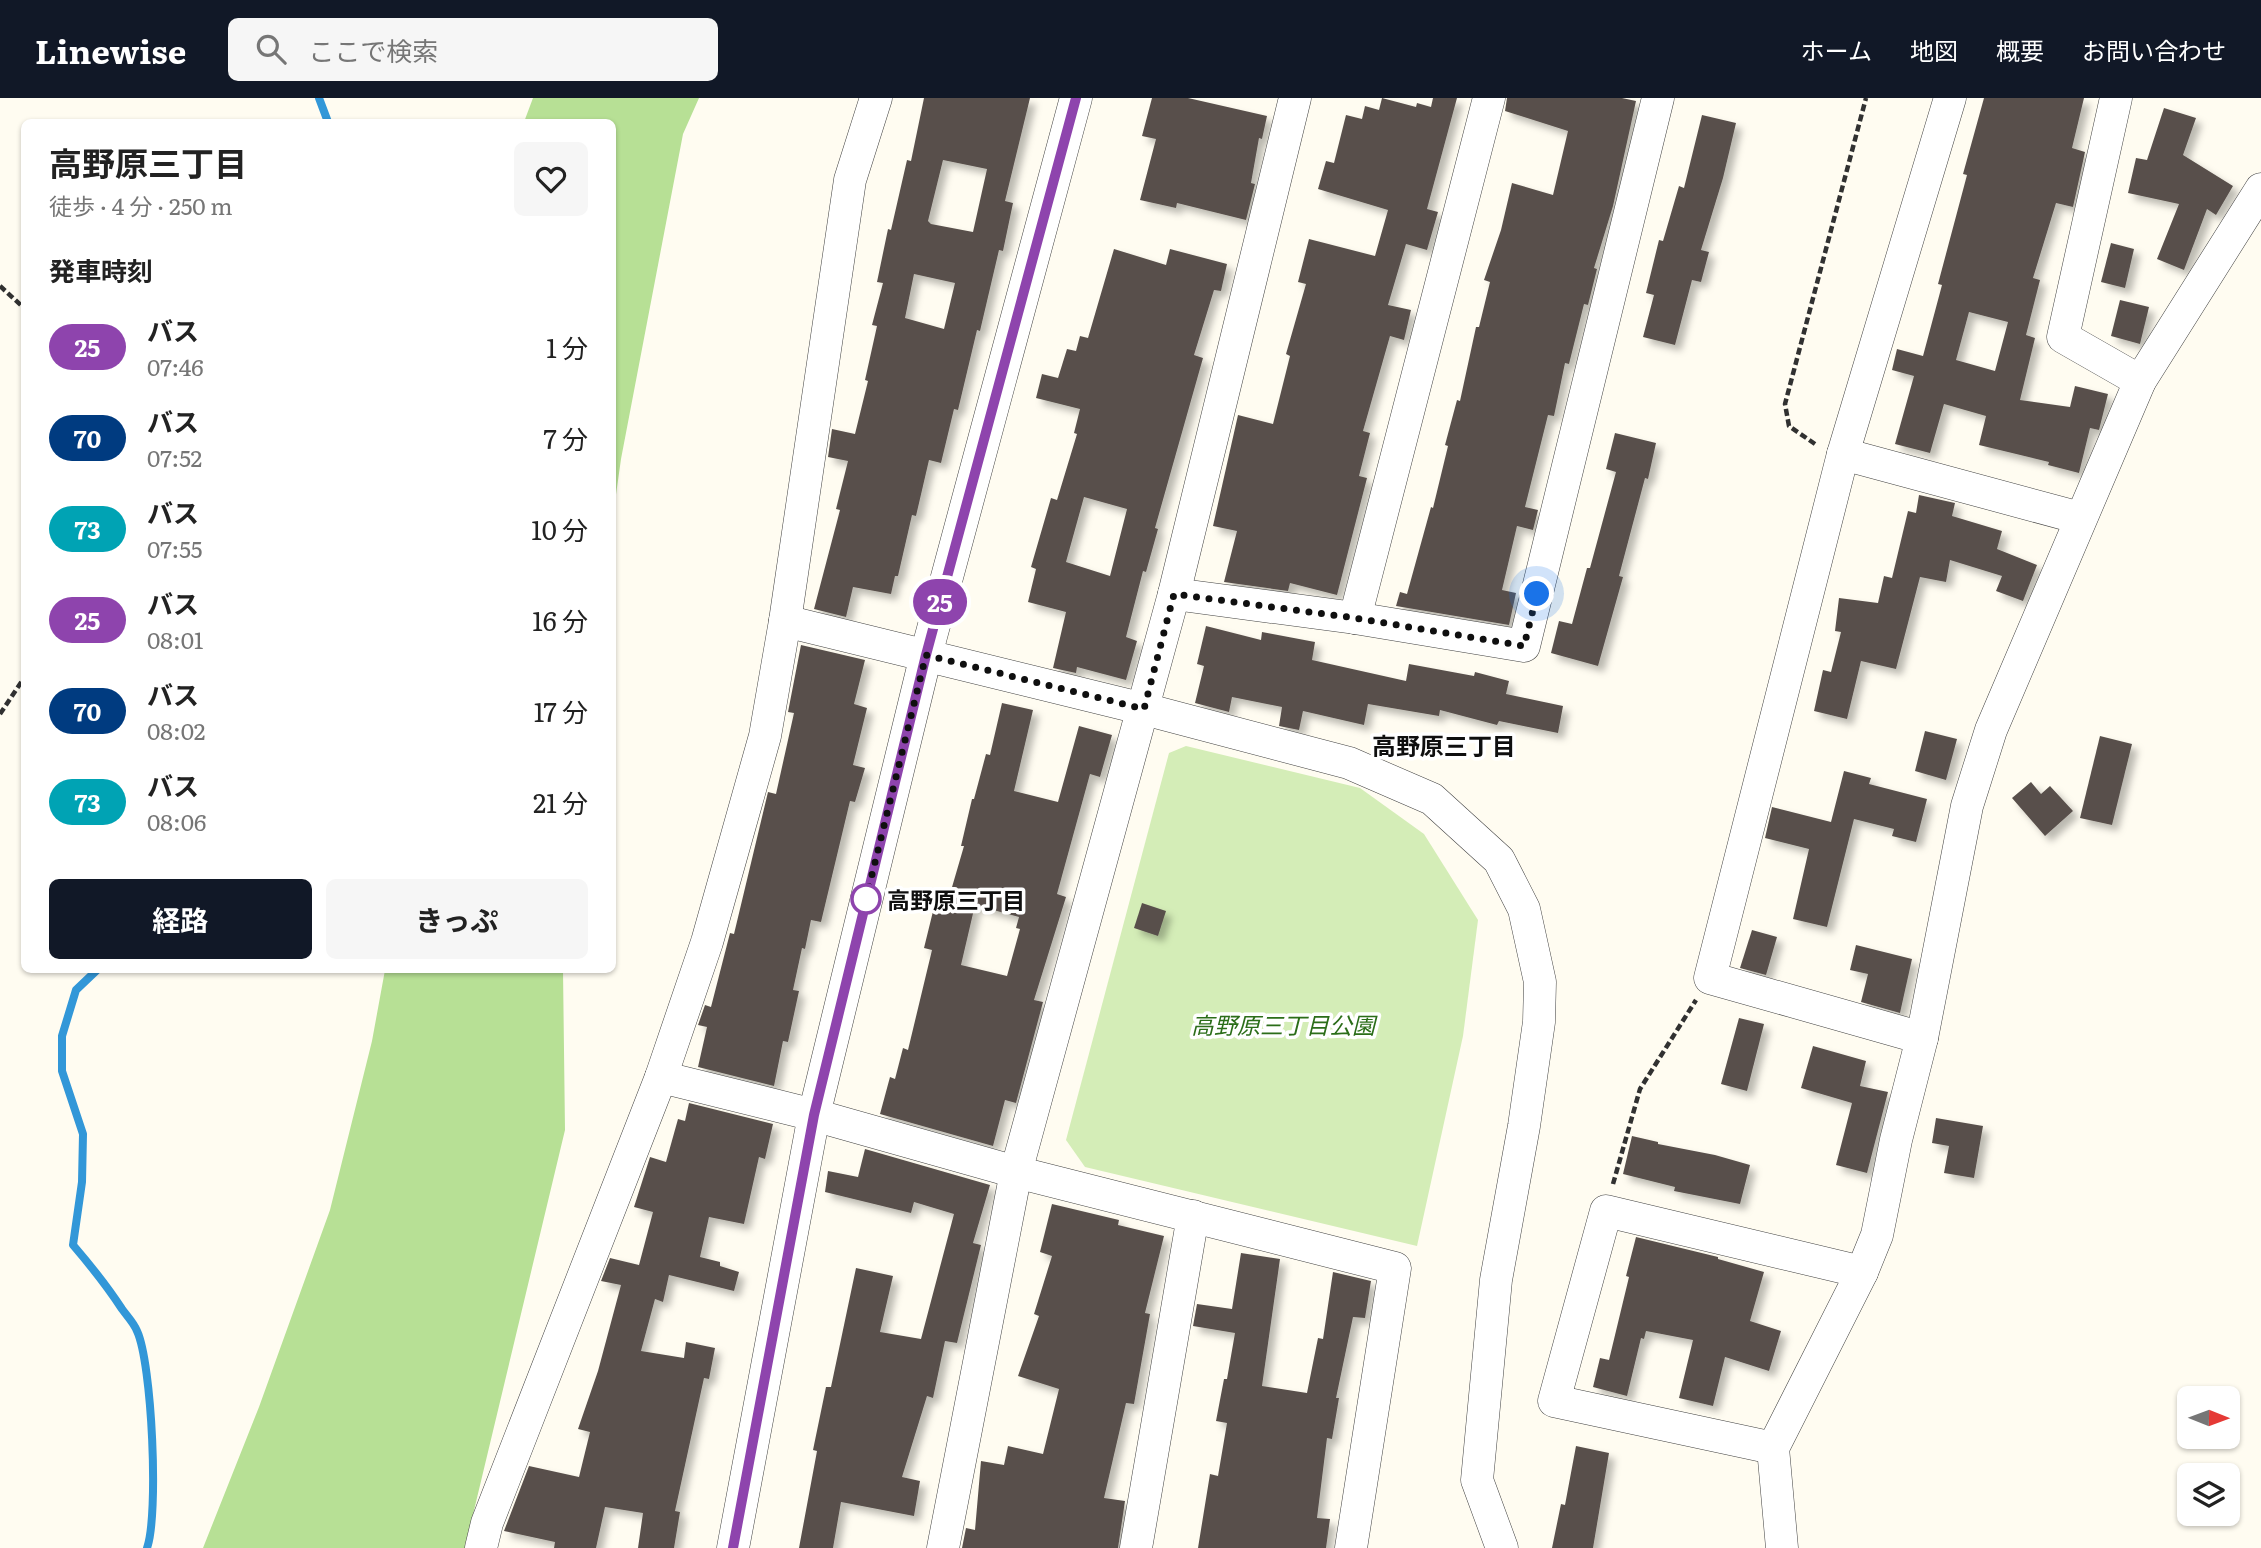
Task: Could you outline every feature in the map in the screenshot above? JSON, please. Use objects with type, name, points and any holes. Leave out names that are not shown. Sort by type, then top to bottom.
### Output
[{"type":"street","points":[[481,1548],[487,1523],[661,1077],[707,942],[765,736],[785,621],[850,180],[876,98]]},
{"type":"street","points":[[733,1548],[814,1115],[926,655],[1076,98]]},
{"type":"street","points":[[943,1548],[1016,1172],[1174,594],[1295,98]]},
{"type":"street","points":[[1355,618],[1489,98]]},
{"type":"street","points":[[1174,594],[1355,618],[1524,646],[1658,98]]},
{"type":"street","points":[[1922,1038],[1710,978],[1843,454],[1950,98]]},
{"type":"street","points":[[2116,98],[2063,337],[2140,381]]},
{"type":"street","points":[[1782,1548],[1773,1448],[1862,1272],[1877,1235],[1896,1139],[1922,1038],[1967,806],[1991,730],[2140,381],[2261,189]]},
{"type":"street","points":[[1843,454],[2080,518]]},
{"type":"street","points":[[785,621],[1144,709],[1349,763],[1432,799],[1499,859],[1524,909],[1540,982],[1539,1022],[1524,1126],[1496,1280],[1477,1480],[1502,1548]]},
{"type":"street","points":[[661,1077],[814,1115],[1016,1172],[1395,1268],[1351,1548]]},
{"type":"street","points":[[1773,1448],[1554,1401],[1606,1211],[1862,1272]]},
{"type":"street","points":[[1136,1548],[1193,1216]]},
{"type":"path","points":[[1843,454],[1810,443],[1789,426],[1785,404],[1866,98]]},
{"type":"path","points":[[0,286],[21,305]]},
{"type":"path","points":[[0,715],[21,683]]},
{"type":"path","points":[[1606,1211],[1640,1089],[1710,978]]},
{"type":"green space","points":[[533,98],[699,98],[683,134],[616,495],[616,119],[525,119]]},
{"type":"green space","name":"高野原三丁目公園","points":[[1186,746],[1360,788],[1424,834],[1478,920],[1463,1036],[1417,1246],[1085,1167],[1066,1140],[1169,753]]},
{"type":"green space","points":[[384,973],[563,973],[565,1130],[465,1548],[203,1548],[259,1407],[330,1210],[372,1041]]},
{"type":"building","points":[[924,98],[1030,98],[1005,201],[1013,203],[1003,251],[999,250],[980,331],[977,330],[958,410],[954,409],[941,463],[929,460],[916,516],[912,515],[898,576],[895,576],[891,594],[853,587],[846,617],[814,609],[840,510],[836,509],[848,461],[828,457],[832,429],[855,434],[868,381],[865,380],[877,326],[872,325],[883,283],[877,282],[907,160],[911,161]],"holes":[[[943,160],[987,169],[973,232],[931,224],[928,221]],[[914,274],[955,283],[944,329],[905,318]]]},
{"type":"building","points":[[1152,98],[1188,98],[1267,116],[1262,139],[1259,138],[1251,183],[1255,184],[1246,220],[1177,203],[1176,208],[1140,200],[1156,139],[1142,136]]},
{"type":"building","points":[[1382,98],[1416,107],[1417,103],[1431,107],[1433,98],[1457,98],[1427,209],[1438,212],[1427,250],[1406,244],[1388,305],[1411,310],[1404,340],[1390,336],[1363,431],[1370,433],[1359,476],[1367,478],[1337,595],[1290,583],[1288,591],[1224,582],[1237,531],[1213,526],[1238,415],[1273,424],[1290,356],[1286,354],[1306,284],[1298,282],[1309,239],[1375,256],[1388,210],[1318,189],[1326,161],[1334,163],[1346,115],[1362,119],[1365,106],[1379,110]]},
{"type":"building","points":[[1507,98],[1622,98],[1636,101],[1613,206],[1594,268],[1597,269],[1588,305],[1584,304],[1569,364],[1565,363],[1554,416],[1548,415],[1525,507],[1538,510],[1533,530],[1517,526],[1502,590],[1516,593],[1509,625],[1396,606],[1400,592],[1407,594],[1431,507],[1433,508],[1448,446],[1445,445],[1457,400],[1460,401],[1476,327],[1479,327],[1490,282],[1484,280],[1501,230],[1512,183],[1553,195],[1568,131],[1505,111]]},
{"type":"building","points":[[1984,98],[2084,98],[2072,148],[2085,152],[2073,207],[2056,203],[2033,278],[2040,280],[2026,335],[2035,338],[2020,400],[2070,407],[2075,386],[2108,394],[2099,430],[2090,428],[2079,473],[2048,465],[2049,462],[1979,445],[1986,416],[1944,404],[1930,453],[1895,444],[1914,376],[1892,370],[1897,349],[1923,356],[1942,285],[1938,284],[1967,175],[1963,174]],"holes":[[[1969,312],[2008,322],[1995,371],[1956,360]]]},
{"type":"building","points":[[2164,108],[2196,118],[2183,155],[2233,186],[2216,215],[2207,209],[2184,270],[2157,259],[2179,204],[2128,193],[2136,158],[2147,160]]},
{"type":"building","points":[[1702,115],[1736,123],[1701,250],[1709,252],[1701,282],[1692,280],[1675,345],[1643,337],[1654,295],[1646,293],[1659,240],[1663,241],[1679,186],[1684,188]]},
{"type":"building","points":[[2111,243],[2134,249],[2125,288],[2101,282]]},
{"type":"building","points":[[1114,249],[1166,265],[1170,249],[1227,264],[1221,291],[1214,290],[1194,355],[1203,358],[1155,528],[1158,529],[1146,572],[1143,571],[1126,637],[1137,641],[1126,680],[1077,667],[1076,673],[1053,668],[1066,612],[1028,602],[1036,569],[1031,567],[1051,498],[1057,500],[1077,434],[1074,433],[1080,409],[1036,398],[1042,374],[1058,378],[1067,349],[1076,351],[1080,336],[1088,338]],"holes":[[[1084,497],[1127,509],[1110,576],[1066,562]]]},
{"type":"building","points":[[2120,300],[2149,307],[2140,344],[2111,336]]},
{"type":"building","points":[[1615,433],[1656,443],[1619,576],[1623,577],[1598,666],[1551,653],[1559,621],[1572,624],[1587,568],[1590,568],[1616,472],[1606,469]]},
{"type":"building","points":[[1919,495],[1955,503],[1952,516],[2002,531],[1997,549],[2037,565],[2023,601],[1996,591],[2002,576],[1950,560],[1946,582],[1920,577],[1896,669],[1861,661],[1847,719],[1814,711],[1823,670],[1831,672],[1841,632],[1835,631],[1839,598],[1878,603],[1884,576],[1892,578],[1908,511],[1916,513]]},
{"type":"building","points":[[1206,626],[1261,640],[1262,632],[1315,642],[1312,660],[1406,681],[1409,664],[1474,676],[1475,672],[1509,681],[1506,694],[1563,706],[1558,733],[1499,721],[1497,725],[1440,710],[1439,716],[1368,704],[1364,725],[1303,711],[1299,730],[1279,726],[1282,707],[1232,697],[1229,712],[1195,703],[1204,666],[1197,664]]},
{"type":"building","points":[[801,645],[865,660],[854,704],[867,708],[853,765],[865,768],[855,802],[850,801],[821,922],[811,920],[805,949],[802,948],[793,990],[799,991],[788,1042],[783,1041],[774,1086],[698,1067],[707,1027],[698,1025],[705,1005],[711,1007],[730,933],[734,934],[768,792],[776,794],[794,713],[788,712]]},
{"type":"building","points":[[1002,703],[1033,710],[1014,791],[1058,802],[1079,726],[1112,735],[1100,777],[1090,774],[1057,894],[1066,897],[1034,1000],[1043,1002],[1016,1103],[1005,1100],[993,1146],[880,1114],[890,1077],[895,1079],[903,1048],[908,1050],[932,950],[924,948],[938,891],[950,894],[964,846],[961,846],[972,799],[986,754],[990,755]],"holes":[[[975,905],[1019,917],[1016,928],[1020,929],[1007,976],[961,965]]]},
{"type":"building","points":[[1925,731],[1957,739],[1946,780],[1915,771]]},
{"type":"building","points":[[2100,736],[2132,744],[2112,825],[2080,818]]},
{"type":"building","points":[[1844,771],[1871,778],[1869,784],[1927,799],[1916,842],[1892,836],[1894,829],[1854,819],[1827,927],[1793,919],[1809,849],[1765,838],[1772,807],[1831,822]]},
{"type":"building","points":[[2031,782],[2041,794],[2050,786],[2073,811],[2045,836],[2012,798]]},
{"type":"building","points":[[1142,903],[1166,911],[1158,936],[1134,928]]},
{"type":"building","points":[[1752,930],[1777,937],[1766,975],[1740,968]]},
{"type":"building","points":[[1856,945],[1912,959],[1900,1013],[1861,1002],[1868,974],[1850,970]]},
{"type":"building","points":[[1739,1018],[1764,1024],[1747,1091],[1721,1084]]},
{"type":"building","points":[[1813,1046],[1866,1061],[1860,1086],[1888,1092],[1867,1173],[1836,1165],[1852,1103],[1801,1088]]},
{"type":"building","points":[[689,1103],[773,1124],[765,1159],[759,1157],[744,1224],[709,1217],[700,1257],[720,1262],[720,1266],[739,1272],[734,1291],[669,1275],[663,1302],[655,1299],[641,1351],[684,1358],[686,1342],[715,1348],[709,1379],[704,1378],[675,1511],[680,1512],[674,1548],[638,1548],[643,1513],[605,1507],[596,1548],[554,1548],[555,1542],[504,1531],[529,1466],[579,1477],[590,1432],[578,1429],[598,1371],[621,1285],[601,1281],[610,1258],[639,1265],[653,1212],[634,1207],[650,1157],[666,1162],[678,1119],[685,1121]]},
{"type":"building","points":[[1936,1118],[1983,1126],[1974,1178],[1944,1173],[1949,1146],[1932,1143]]},
{"type":"building","points":[[1632,1136],[1750,1165],[1740,1204],[1674,1191],[1675,1187],[1623,1174]]},
{"type":"building","points":[[865,1149],[990,1185],[973,1243],[981,1245],[957,1343],[945,1341],[933,1398],[927,1396],[902,1477],[920,1481],[914,1516],[841,1502],[833,1548],[799,1548],[817,1451],[813,1450],[826,1387],[831,1387],[856,1268],[893,1276],[880,1332],[921,1339],[954,1214],[914,1202],[911,1213],[825,1192],[828,1171],[858,1177]]},
{"type":"building","points":[[1052,1204],[1119,1220],[1118,1225],[1164,1236],[1145,1313],[1150,1314],[1134,1404],[1126,1403],[1104,1498],[1125,1501],[1118,1548],[962,1548],[966,1528],[975,1530],[981,1461],[1004,1465],[1008,1446],[1043,1454],[1059,1389],[1018,1376],[1039,1316],[1034,1314],[1052,1256],[1040,1252]]},
{"type":"building","points":[[1636,1237],[1718,1257],[1764,1272],[1750,1321],[1781,1331],[1769,1371],[1725,1357],[1713,1406],[1679,1398],[1693,1340],[1646,1331],[1644,1339],[1641,1338],[1627,1396],[1593,1387],[1600,1358],[1609,1360]]},
{"type":"building","points":[[1241,1253],[1280,1259],[1262,1386],[1307,1393],[1318,1338],[1323,1339],[1333,1272],[1371,1281],[1365,1318],[1353,1317],[1336,1398],[1339,1398],[1332,1439],[1327,1438],[1317,1518],[1330,1519],[1326,1548],[1198,1548],[1210,1474],[1218,1476],[1227,1423],[1216,1421],[1235,1333],[1193,1326],[1197,1304],[1232,1309]]},
{"type":"building","points":[[1576,1446],[1609,1453],[1593,1548],[1552,1548],[1561,1504],[1565,1505]]},
{"type":"waterway","points":[[319,98],[327,119]]},
{"type":"waterway","points":[[94,973],[76,990],[62,1036],[62,1071],[83,1134],[82,1182],[73,1245],[132,1322],[142,1348],[150,1405],[153,1473],[151,1531],[147,1548]]},
{"type":"bus line","name":"25","points":[[733,1548],[814,1115],[926,655],[1076,98]]},
{"type":"place","name":"高野原三丁目","points":[[866,899]]},
{"type":"district","name":"高野原三丁目","points":[[1444,744]]},
{"type":"route","points":[[866,899],[926,655],[1144,709],[1174,594],[1355,618],[1524,646],[1537,594]]}]
